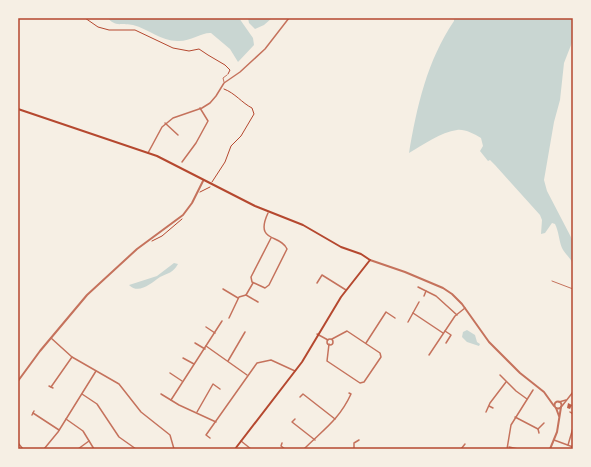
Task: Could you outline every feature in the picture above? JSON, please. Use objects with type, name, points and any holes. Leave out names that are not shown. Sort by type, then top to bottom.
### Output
[{"type":"main road","points":[[18,109],[168,161],[203,181],[268,212],[303,225],[340,246],[361,254],[370,260],[346,290],[295,371],[235,449]]},
{"type":"street","points":[[148,153],[157,133],[166,123],[180,115],[200,108],[214,99],[224,82],[240,72],[265,49],[289,18]]},
{"type":"street","points":[[182,162],[196,143],[207,121],[207,117],[200,108]]},
{"type":"street","points":[[166,123],[178,135]]},
{"type":"street","points":[[18,381],[51,338],[93,289],[148,241],[183,215],[194,200],[203,181]]},
{"type":"street","points":[[268,212],[264,226],[266,232],[271,238],[284,244],[286,252],[270,285],[264,288],[253,282],[251,277],[271,238]]},
{"type":"street","points":[[370,260],[443,288],[454,295],[493,346],[520,373],[551,400],[559,416]]},
{"type":"street","points":[[317,283],[322,275],[346,290]]},
{"type":"street","points":[[246,295],[253,282]]},
{"type":"street","points":[[418,287],[438,297],[457,315]]},
{"type":"street","points":[[223,289],[238,298]]},
{"type":"street","points":[[424,296],[426,291]]},
{"type":"street","points":[[229,318],[238,298],[241,295],[246,295],[258,302]]},
{"type":"street","points":[[408,322],[419,302]]},
{"type":"street","points":[[429,355],[457,315],[465,308]]},
{"type":"street","points":[[366,343],[386,312],[395,318]]},
{"type":"street","points":[[413,313],[444,334]]},
{"type":"street","points":[[170,400],[222,321]]},
{"type":"street","points":[[206,327],[215,333]]},
{"type":"street","points":[[317,334],[328,340],[347,331],[380,353],[381,357],[362,383],[327,361],[328,340]]},
{"type":"street","points":[[445,331],[451,335],[446,343]]},
{"type":"street","points":[[228,361],[245,332]]},
{"type":"street","points":[[51,338],[72,357],[119,384],[140,412],[170,435],[174,449]]},
{"type":"street","points":[[329,344],[332,343],[332,339]]},
{"type":"street","points":[[195,342],[204,349]]},
{"type":"street","points":[[206,346],[247,376]]},
{"type":"street","points":[[51,387],[72,357]]},
{"type":"street","points":[[183,358],[194,364]]},
{"type":"street","points":[[210,438],[207,434],[254,365],[265,360],[274,361],[295,371]]},
{"type":"street","points":[[44,449],[59,430],[96,371]]},
{"type":"street","points":[[170,378],[171,374],[182,381]]},
{"type":"street","points":[[500,375],[506,382],[527,399]]},
{"type":"street","points":[[486,412],[506,382]]},
{"type":"street","points":[[197,412],[213,384],[220,389]]},
{"type":"street","points":[[518,449],[508,448],[509,430],[515,417],[533,390]]},
{"type":"street","points":[[550,449],[554,440],[562,406],[573,392]]},
{"type":"street","points":[[304,449],[335,419],[352,394],[349,393]]},
{"type":"street","points":[[82,394],[97,404],[119,437],[136,449]]},
{"type":"street","points":[[161,394],[170,400],[216,422]]},
{"type":"street","points":[[300,397],[302,394],[335,419]]},
{"type":"street","points":[[551,400],[558,402],[562,406]]},
{"type":"street","points":[[555,407],[558,402],[566,400]]},
{"type":"street","points":[[489,406],[493,408]]},
{"type":"street","points":[[555,407],[562,406]]},
{"type":"street","points":[[34,411],[32,414],[59,430]]},
{"type":"street","points":[[515,417],[538,429],[539,433]]},
{"type":"street","points":[[66,419],[83,431],[94,449]]},
{"type":"street","points":[[296,419],[292,422],[314,440]]},
{"type":"street","points":[[538,429],[544,423]]},
{"type":"street","points":[[568,445],[573,428]]},
{"type":"street","points":[[354,449],[354,443],[358,440]]},
{"type":"street","points":[[554,440],[573,447]]},
{"type":"street","points":[[78,449],[89,441]]},
{"type":"street","points":[[241,441],[251,449]]},
{"type":"street","points":[[282,443],[281,446],[285,449]]},
{"type":"street","points":[[18,444],[22,449]]},
{"type":"street","points":[[461,449],[465,444]]},
{"type":"lane","points":[[224,82],[223,78],[226,75]]},
{"type":"lane","points":[[552,281],[573,289]]},
{"type":"path","points":[[85,18],[98,27],[109,30],[135,30],[173,48],[189,51],[199,49],[225,65],[230,72]]},
{"type":"path","points":[[198,197],[200,192],[210,184],[225,162],[231,146],[241,136],[254,114],[252,108],[230,91],[220,89]]},
{"type":"path","points":[[148,241],[152,241],[162,236],[186,215]]},
{"type":"shaded area","points":[[108,18],[239,18],[253,38],[254,45],[238,62],[230,49],[211,33],[183,41],[173,41],[133,25],[113,23]]},
{"type":"shaded area","points":[[248,18],[272,18],[264,25],[255,29],[249,23]]},
{"type":"shaded area","points":[[454,18],[573,18],[573,40],[564,63],[560,100],[554,122],[544,180],[547,191],[573,241],[573,264],[562,248],[555,224],[552,223],[545,233],[541,234],[542,220],[540,215],[495,165],[490,160],[488,161],[480,151],[483,146],[481,138],[463,130],[451,131],[432,139],[409,153],[424,84],[437,52],[454,21]]},
{"type":"shaded area","points":[[174,263],[178,264],[172,271],[145,287],[137,289],[129,285],[157,276]]},
{"type":"shaded area","points":[[467,330],[475,335],[477,342],[480,344],[479,346],[467,342],[462,337],[463,332]]},
{"type":"building","points":[[568,403],[572,405],[570,409],[567,408]]}]
